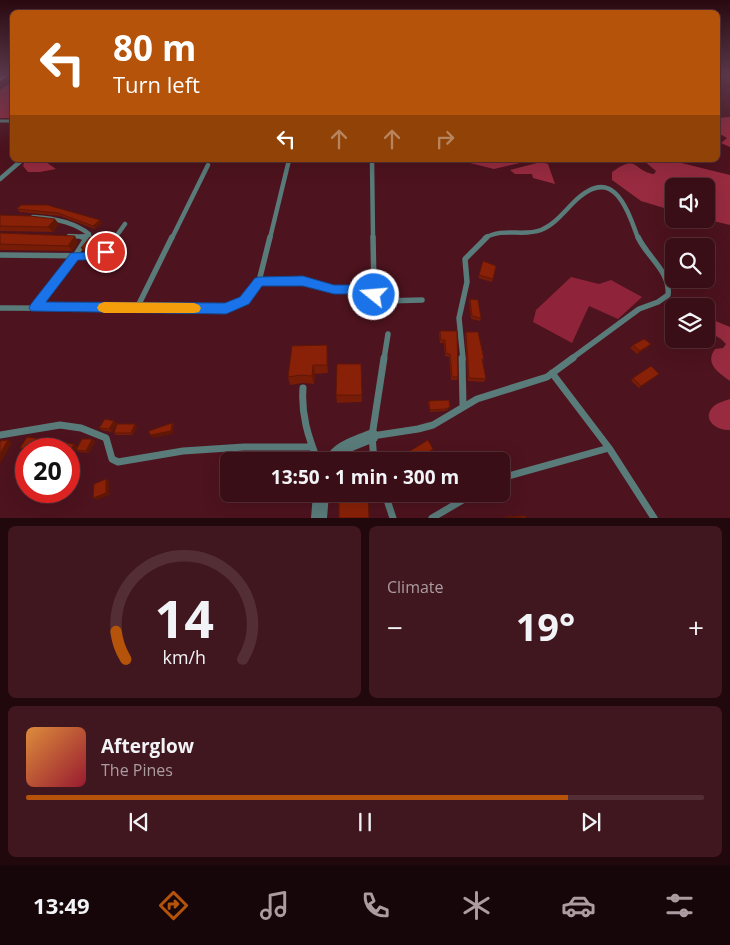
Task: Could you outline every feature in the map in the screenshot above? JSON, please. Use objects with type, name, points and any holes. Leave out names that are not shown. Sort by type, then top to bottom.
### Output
[{"type":"street","points":[[340,452],[345,447],[372,436]]},
{"type":"street","points":[[319,518],[320,502]]},
{"type":"lane","points":[[0,179],[20,162]]},
{"type":"lane","points":[[0,308],[226,309],[245,300],[259,281],[289,162]]},
{"type":"lane","points":[[372,162],[374,295],[378,299],[384,300],[422,300]]},
{"type":"lane","points":[[137,308],[208,165]]},
{"type":"lane","points":[[372,436],[424,428],[442,421],[463,406],[484,397],[533,384],[552,373],[639,309],[665,298],[670,292],[664,274],[643,247],[626,206],[617,193],[608,188],[597,187],[585,192],[543,229],[527,233],[491,234],[484,238],[465,259],[467,282],[458,318],[463,364],[463,406]]},
{"type":"lane","points":[[30,217],[47,217],[84,229],[89,234],[89,237]]},
{"type":"lane","points":[[0,255],[96,256],[103,254],[125,224]]},
{"type":"lane","points":[[65,236],[89,237]]},
{"type":"lane","points":[[35,308],[89,237]]},
{"type":"lane","points":[[259,281],[303,281],[334,289],[374,290]]},
{"type":"lane","points":[[373,452],[372,436],[388,334]]},
{"type":"lane","points":[[552,373],[609,448],[654,518]]},
{"type":"lane","points":[[303,388],[304,426],[314,452]]},
{"type":"lane","points":[[0,436],[60,425],[69,426],[106,438],[112,459],[118,462],[183,451],[244,447],[312,447]]},
{"type":"lane","points":[[510,476],[609,448]]},
{"type":"lane","points":[[388,502],[393,518]]},
{"type":"lane","points":[[432,518],[459,502]]},
{"type":"shaded area","points":[[0,99],[10,99],[10,118],[0,118]]},
{"type":"shaded area","points":[[730,117],[730,147],[721,143],[727,138],[720,136],[720,118]]},
{"type":"shaded area","points":[[24,162],[46,162],[56,169],[28,172],[23,166]]},
{"type":"shaded area","points":[[466,162],[524,162],[494,169]]},
{"type":"shaded area","points":[[541,162],[548,164],[555,184],[533,178],[532,174],[515,174],[510,170]]},
{"type":"shaded area","points":[[645,162],[677,162],[730,175],[730,225],[715,221],[715,178],[665,178],[665,208],[641,201],[612,180],[612,172],[631,163],[642,170],[654,174],[656,171]]},
{"type":"shaded area","points":[[571,277],[599,284],[611,280],[642,297],[618,319],[589,306],[572,343],[533,322],[536,310]]},
{"type":"shaded area","points":[[715,321],[730,327],[730,381],[714,368],[712,364],[712,354],[715,349],[723,348],[726,344],[715,335]]},
{"type":"shaded area","points":[[730,399],[730,430],[720,429],[712,424],[709,412],[720,402]]},
{"type":"building","points":[[21,205],[47,205],[100,220],[93,226],[58,213],[17,209]]},
{"type":"building","points":[[0,215],[55,219],[48,227],[0,226]]},
{"type":"building","points":[[0,233],[75,236],[68,246],[0,244]]},
{"type":"building","points":[[90,237],[105,238],[96,248],[81,248]]},
{"type":"building","points":[[483,261],[496,266],[493,279],[479,275]]},
{"type":"building","points":[[470,299],[478,300],[481,318],[472,316]]},
{"type":"building","points":[[440,331],[457,331],[458,377],[452,377],[450,354],[446,353],[445,340],[441,340]]},
{"type":"building","points":[[466,332],[478,332],[486,379],[469,378]]},
{"type":"building","points":[[644,339],[651,344],[640,351],[633,345]]},
{"type":"building","points":[[327,345],[327,365],[313,365],[312,376],[288,377],[292,346]]},
{"type":"building","points":[[337,364],[361,364],[362,395],[336,395]]},
{"type":"building","points":[[651,366],[659,374],[641,386],[633,378]]},
{"type":"building","points":[[449,400],[450,407],[430,410],[429,401]]},
{"type":"building","points":[[105,419],[114,421],[109,429],[99,428]]},
{"type":"building","points":[[172,423],[171,431],[150,435],[149,431]]},
{"type":"building","points":[[117,424],[135,424],[131,433],[114,433]]},
{"type":"building","points":[[82,439],[92,439],[86,451],[80,450]]},
{"type":"building","points":[[8,440],[0,454],[0,441]]},
{"type":"building","points":[[428,440],[433,449],[428,452],[410,451]]},
{"type":"building","points":[[106,479],[106,493],[93,498],[94,484]]},
{"type":"building","points":[[339,502],[368,502],[369,518],[339,518]]},
{"type":"building","points":[[525,516],[526,518],[505,517]]},
{"type":"slow traffic","points":[[104,308],[194,308]]},
{"type":"route","points":[[106,252],[100,256],[75,256],[35,308],[226,309],[236,306],[245,300],[259,281],[303,281],[326,288],[374,290],[374,295]]}]
